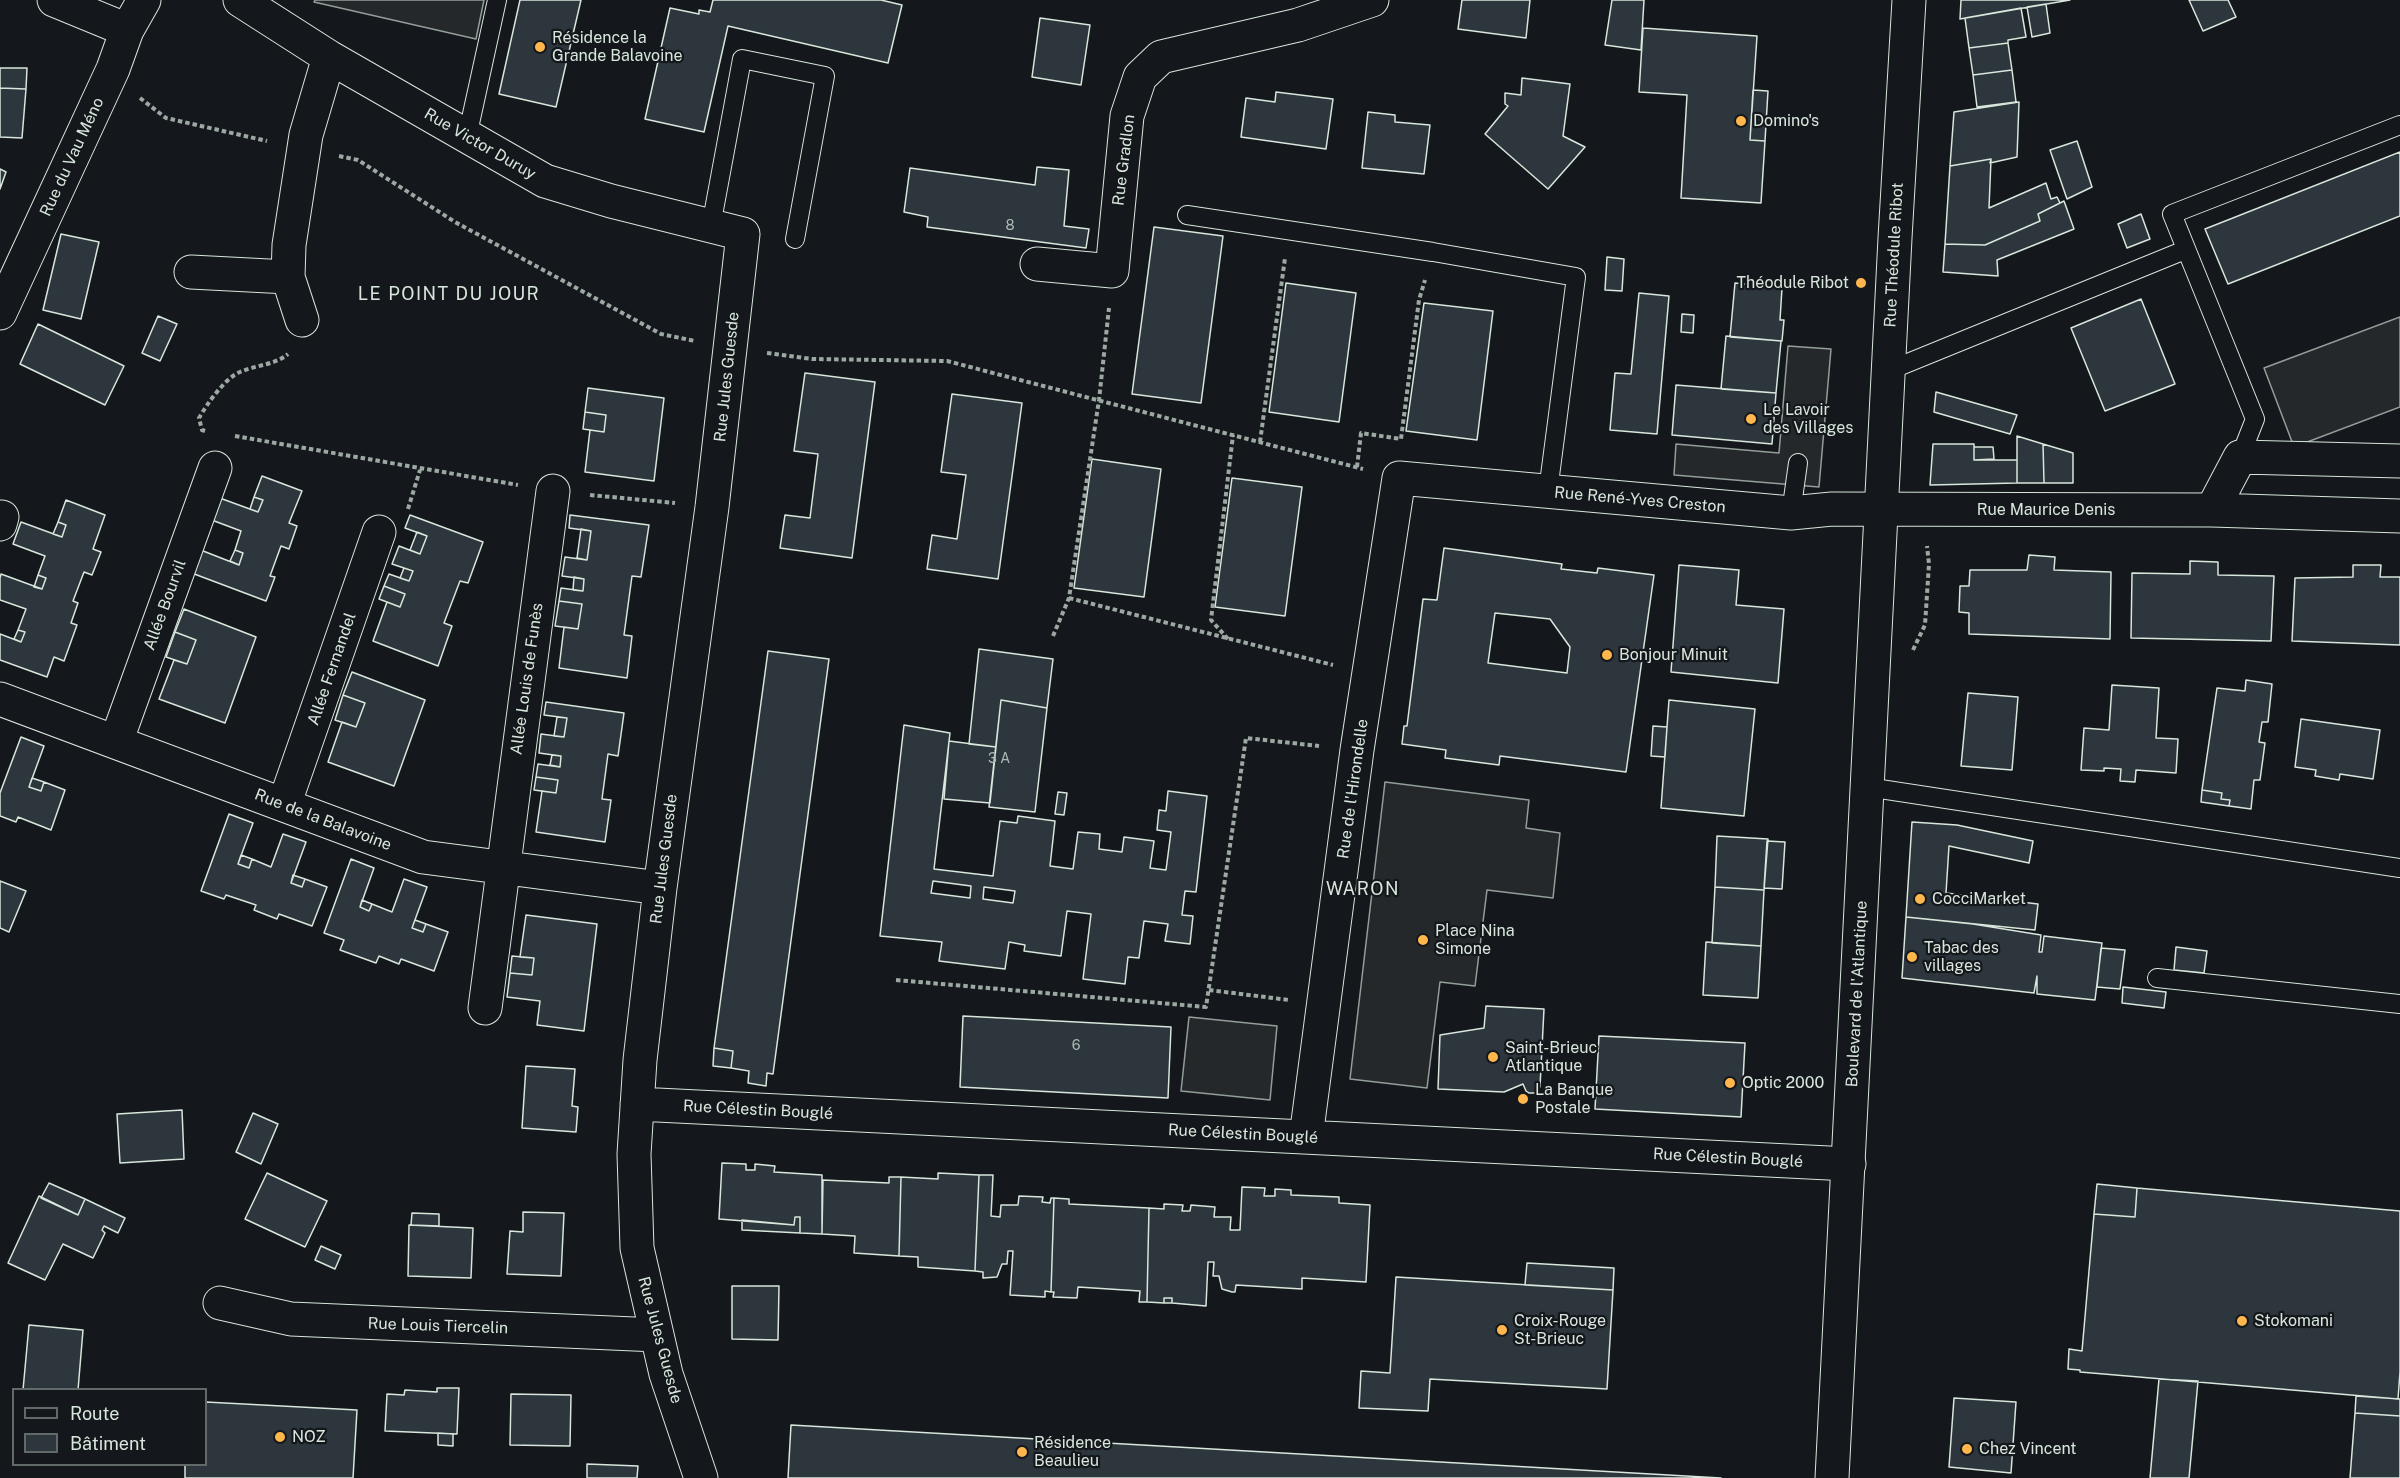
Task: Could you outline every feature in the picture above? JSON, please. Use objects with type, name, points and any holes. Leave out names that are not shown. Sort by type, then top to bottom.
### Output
[{"type":"street","points":[[54,0],[127,30]]},
{"type":"street","name":"Rue du Vau Méno","points":[[0,314],[113,69],[127,30],[144,0]]},
{"type":"street","name":"Rue Victor Duruy","points":[[240,0],[329,57],[545,181],[611,201],[743,234]]},
{"type":"street","name":"Rue Gradlon","points":[[1112,272],[1127,116],[1140,77],[1161,57],[1298,25],[1371,0]]},
{"type":"street","name":"Rue Théodule Ribot","points":[[1881,510],[1909,0]]},
{"type":"street","points":[[302,320],[288,277],[289,245],[306,135],[329,57]]},
{"type":"street","name":"Rue Jules Guesde","points":[[701,1478],[666,1374],[637,1248],[634,1154],[637,1104],[660,888],[712,507],[743,234]]},
{"type":"street","points":[[1037,264],[1112,272]]},
{"type":"street","points":[[191,272],[288,277]]},
{"type":"street","points":[[2212,510],[2240,457],[2400,461]]},
{"type":"street","name":"Allée Bourvil","points":[[116,742],[216,468]]},
{"type":"street","name":"Rue René-Yves Creston","points":[[1399,478],[1791,513],[1832,509],[1881,510]]},
{"type":"street","name":"Rue de l'Hirondelle","points":[[1306,1137],[1357,750],[1399,478]]},
{"type":"street","name":"Allée Louis de Funès","points":[[484,1008],[553,491]]},
{"type":"street","name":"Rue Maurice Denis","points":[[1881,510],[2212,510],[2400,516]]},
{"type":"street","name":"Boulevard de l'Atlantique","points":[[1832,1478],[1881,510]]},
{"type":"street","name":"Allée Fernandel","points":[[284,805],[379,532]]},
{"type":"street","name":"Rue de la Balavoine","points":[[0,699],[423,857],[660,888]]},
{"type":"street","name":"Rue Célestin Bouglé","points":[[637,1104],[1849,1164]]},
{"type":"street","name":"Rue Louis Tiercelin","points":[[220,1304],[291,1319],[657,1335]]},
{"type":"lane","points":[[467,137],[497,0]]},
{"type":"lane","points":[[711,226],[742,59],[825,76],[795,239]]},
{"type":"lane","points":[[2240,457],[2254,419],[2172,214],[2400,125]]},
{"type":"lane","points":[[1187,215],[1434,252],[1576,277],[1548,491]]},
{"type":"lane","points":[[1888,371],[2185,250]]},
{"type":"lane","points":[[1791,513],[1798,464]]},
{"type":"lane","points":[[1867,787],[2400,868]]},
{"type":"lane","points":[[2157,978],[2400,1004]]},
{"type":"path","points":[[131,91],[166,118],[358,160],[455,222],[661,334],[730,349],[812,359],[947,361],[1399,478]]},
{"type":"path","points":[[1260,442],[1288,231]]},
{"type":"path","points":[[1357,467],[1361,433],[1401,439],[1419,300],[1434,252]]},
{"type":"path","points":[[1053,636],[1069,598],[1099,400],[1112,272]]},
{"type":"path","points":[[213,432],[202,430],[199,418],[207,402],[237,373],[282,359],[302,342],[302,320]]},
{"type":"path","points":[[224,434],[420,470],[553,491],[712,507]]},
{"type":"path","points":[[1229,640],[1211,620],[1233,435]]},
{"type":"path","points":[[216,468],[236,436]]},
{"type":"path","points":[[1069,598],[1331,664]]},
{"type":"path","points":[[896,980],[1206,1007],[1246,738],[1357,750]]},
{"type":"path","points":[[1209,990],[1324,1004]]},
{"type":"shaded area","points":[[315,0],[484,0],[476,39],[314,2]]},
{"type":"shaded area","points":[[2400,317],[2400,407],[2294,447],[2264,368]]},
{"type":"shaded area","points":[[1788,346],[1831,349],[1819,487],[1674,475],[1676,444],[1779,453]]},
{"type":"shaded area","name":"Place Nina Simone","points":[[1385,782],[1529,800],[1526,828],[1560,833],[1553,898],[1487,890],[1475,986],[1440,982],[1427,1088],[1350,1079]]},
{"type":"shaded area","points":[[1189,1017],[1277,1026],[1270,1100],[1181,1091]]},
{"type":"building","name":"Résidence la Grande Balavoine","points":[[520,0],[581,0],[556,107],[499,94]]},
{"type":"building","points":[[713,0],[881,0],[902,5],[888,63],[728,26],[704,132],[645,119],[670,8],[699,14],[699,10],[710,12]]},
{"type":"building","points":[[1462,0],[1530,0],[1526,38],[1458,29]]},
{"type":"building","points":[[1612,0],[1644,0],[1641,50],[1605,45]]},
{"type":"building","points":[[1961,0],[2070,0],[1960,19]]},
{"type":"building","points":[[2189,0],[2228,0],[2236,17],[2203,31]]},
{"type":"building","points":[[2046,4],[2050,33],[2032,37],[2027,7]]},
{"type":"building","points":[[2021,8],[2026,37],[2008,40],[2008,43],[1969,48],[1965,18]]},
{"type":"building","points":[[1040,18],[1090,25],[1081,85],[1032,77]]},
{"type":"building","points":[[1643,28],[1757,36],[1750,140],[1765,141],[1761,203],[1681,198],[1687,95],[1639,92]]},
{"type":"building","points":[[2008,43],[2012,70],[1973,75],[1969,48]]},
{"type":"building","points":[[0,68],[27,68],[26,89],[0,88]]},
{"type":"building","points":[[2012,70],[2016,102],[1977,107],[1973,75]]},
{"type":"building","points":[[1522,78],[1570,84],[1563,136],[1585,147],[1548,189],[1485,134],[1508,106],[1505,104],[1505,93],[1521,95]]},
{"type":"building","points":[[0,88],[26,89],[22,138],[0,137]]},
{"type":"building","points":[[1753,90],[1768,91],[1765,141],[1750,140]]},
{"type":"building","points":[[1276,92],[1333,99],[1326,149],[1241,137],[1246,98],[1275,102]]},
{"type":"building","points":[[2019,102],[2017,157],[1990,163],[1991,159],[1950,166],[1954,112]]},
{"type":"building","points":[[1368,112],[1395,115],[1395,122],[1430,125],[1424,174],[1362,168]]},
{"type":"building","points":[[2077,141],[2092,187],[2067,199],[2050,150]]},
{"type":"building","points":[[2400,152],[2400,216],[2228,284],[2205,229]]},
{"type":"building","points":[[1991,159],[1989,208],[2046,183],[2051,199],[2057,197],[2060,203],[2038,214],[2040,221],[1985,245],[1945,244],[1950,166]]},
{"type":"building","points":[[1037,167],[1069,170],[1064,226],[1089,229],[1086,248],[927,227],[928,217],[904,212],[910,168],[1035,185]]},
{"type":"building","points":[[0,169],[6,172],[0,189]]},
{"type":"building","points":[[2064,201],[2074,229],[1997,260],[1998,276],[1943,272],[1945,244],[1985,245],[2040,221],[2038,214]]},
{"type":"building","points":[[2141,214],[2150,239],[2127,248],[2118,224]]},
{"type":"building","points":[[1154,227],[1223,236],[1201,403],[1132,394]]},
{"type":"building","points":[[61,234],[99,242],[81,319],[43,310]]},
{"type":"building","points":[[1607,257],[1624,259],[1622,291],[1605,290]]},
{"type":"building","points":[[1286,283],[1356,293],[1339,422],[1269,412]]},
{"type":"building","points":[[1735,283],[1782,288],[1780,320],[1784,320],[1782,341],[1730,337]]},
{"type":"building","points":[[1639,293],[1669,296],[1657,434],[1610,430],[1615,373],[1631,374]]},
{"type":"building","points":[[2141,299],[2175,384],[2105,411],[2071,328]]},
{"type":"building","points":[[1424,303],[1493,311],[1477,440],[1406,431]]},
{"type":"building","points":[[1682,314],[1694,315],[1693,333],[1681,332]]},
{"type":"building","points":[[158,316],[177,324],[160,361],[142,353]]},
{"type":"building","points":[[38,324],[124,366],[105,405],[20,364]]},
{"type":"building","points":[[1726,336],[1781,341],[1776,393],[1721,389]]},
{"type":"building","points":[[805,373],[875,382],[852,558],[780,548],[785,515],[810,518],[818,454],[794,451]]},
{"type":"building","points":[[1676,385],[1776,393],[1772,444],[1672,435]]},
{"type":"building","points":[[588,388],[664,398],[654,481],[585,472],[590,430],[604,432],[606,415],[585,412]]},
{"type":"building","points":[[1936,392],[2017,415],[2010,434],[1934,412]]},
{"type":"building","points":[[952,394],[1022,403],[998,579],[927,569],[932,535],[957,539],[966,475],[941,472]]},
{"type":"building","points":[[585,412],[606,415],[604,432],[583,429]]},
{"type":"building","points":[[2017,436],[2043,444],[2044,483],[2017,483]]},
{"type":"building","points":[[1933,444],[1974,444],[1974,460],[2017,460],[2017,483],[1930,485]]},
{"type":"building","points":[[2043,444],[2073,453],[2073,483],[2044,483]]},
{"type":"building","points":[[1974,447],[1993,447],[1994,459],[1974,460]]},
{"type":"building","points":[[1092,459],[1161,469],[1144,597],[1074,588]]},
{"type":"building","points":[[262,476],[302,491],[289,523],[297,526],[289,549],[281,546],[270,576],[275,577],[266,601],[189,572],[198,549],[239,565],[243,553],[235,550],[241,531],[209,519],[217,497],[258,512],[263,500],[254,497]]},
{"type":"building","points":[[1232,478],[1302,487],[1285,616],[1215,607]]},
{"type":"building","points":[[254,497],[263,500],[258,512],[250,509]]},
{"type":"building","points":[[66,500],[105,515],[93,549],[101,552],[92,575],[84,572],[73,601],[78,603],[71,623],[77,625],[64,661],[54,657],[47,677],[0,660],[0,634],[21,642],[25,632],[18,630],[26,609],[0,600],[0,578],[1,574],[42,589],[46,578],[38,575],[45,556],[13,544],[21,522],[62,537],[66,525],[58,522]]},
{"type":"building","points":[[410,515],[483,542],[468,583],[460,581],[444,623],[452,626],[438,666],[373,641],[387,602],[400,607],[405,594],[384,586],[389,574],[409,581],[413,571],[392,564],[399,546],[420,554],[427,536],[405,528]]},
{"type":"building","points":[[570,515],[649,525],[641,577],[632,576],[624,635],[632,636],[627,678],[559,668],[564,627],[578,629],[582,604],[559,601],[561,588],[583,591],[584,579],[562,576],[565,557],[587,560],[591,531],[569,528]]},
{"type":"building","points":[[58,522],[66,525],[62,537],[53,534]]},
{"type":"building","points":[[581,529],[591,531],[587,560],[577,558]]},
{"type":"building","points":[[417,532],[427,536],[420,554],[410,550]]},
{"type":"building","name":"Bonjour Minuit","points":[[1444,548],[1562,564],[1561,569],[1597,573],[1598,568],[1654,575],[1626,772],[1500,756],[1499,765],[1445,758],[1446,750],[1402,744],[1404,726],[1407,726],[1423,599],[1437,600]],"holes":[[[1495,613],[1550,619],[1570,647],[1567,673],[1488,663]]]},
{"type":"building","points":[[235,550],[243,553],[239,565],[230,561]]},
{"type":"building","points":[[2029,555],[2055,557],[2054,570],[2111,572],[2110,639],[1969,634],[1969,613],[1959,612],[1960,586],[1969,586],[1970,570],[2027,570]]},
{"type":"building","points":[[2190,561],[2218,562],[2218,575],[2274,576],[2271,641],[2131,638],[2132,573],[2190,574]]},
{"type":"building","points":[[1679,565],[1739,570],[1736,605],[1784,609],[1778,683],[1671,672]]},
{"type":"building","points":[[2353,565],[2381,565],[2380,577],[2400,577],[2400,645],[2292,641],[2295,578],[2353,577]]},
{"type":"building","points":[[404,568],[413,571],[409,581],[400,578]]},
{"type":"building","points":[[38,575],[46,578],[42,589],[34,587]]},
{"type":"building","points":[[574,577],[584,579],[583,591],[573,590]]},
{"type":"building","points":[[384,586],[405,594],[400,607],[379,599]]},
{"type":"building","points":[[559,601],[582,604],[578,629],[555,626]]},
{"type":"building","points":[[184,609],[256,637],[225,723],[159,699],[174,660],[187,664],[196,640],[175,632]]},
{"type":"building","points":[[18,630],[25,632],[21,642],[14,639]]},
{"type":"building","points":[[175,632],[196,640],[187,664],[166,657]]},
{"type":"building","points":[[979,649],[1053,659],[1047,708],[1001,700],[996,747],[969,744]]},
{"type":"building","points":[[768,651],[829,659],[773,1074],[767,1073],[766,1086],[748,1083],[749,1071],[731,1068],[733,1051],[714,1048]]},
{"type":"building","points":[[352,672],[425,700],[394,786],[328,762],[342,722],[356,727],[365,703],[343,695]]},
{"type":"building","points":[[2246,680],[2272,684],[2268,722],[2262,722],[2259,742],[2265,743],[2260,780],[2254,780],[2251,809],[2229,806],[2230,800],[2221,799],[2222,793],[2202,790],[2217,688],[2245,691]]},
{"type":"building","points":[[2112,685],[2159,688],[2156,738],[2178,739],[2176,773],[2136,770],[2135,782],[2120,781],[2121,769],[2081,770],[2084,728],[2109,730]]},
{"type":"building","points":[[1968,693],[2018,697],[2012,770],[1961,766]]},
{"type":"building","points":[[343,695],[365,703],[356,727],[335,720]]},
{"type":"building","points":[[1001,700],[1047,708],[1035,812],[989,807]]},
{"type":"building","points":[[1669,700],[1755,709],[1744,816],[1661,808]]},
{"type":"building","points":[[546,702],[624,713],[618,756],[608,754],[602,799],[611,800],[605,842],[536,832],[542,791],[556,793],[558,780],[536,777],[538,764],[560,767],[561,756],[539,753],[541,734],[564,737],[567,718],[544,715]]},
{"type":"building","points":[[557,717],[567,718],[564,737],[554,736]]},
{"type":"building","points":[[2301,719],[2380,730],[2373,779],[2340,774],[2339,780],[2315,776],[2316,770],[2295,767]]},
{"type":"building","points":[[904,725],[950,733],[934,869],[993,876],[1000,821],[1017,823],[1018,816],[1055,821],[1050,866],[1073,869],[1078,832],[1100,834],[1099,849],[1122,852],[1124,837],[1154,841],[1150,868],[1166,870],[1171,832],[1157,830],[1159,810],[1166,811],[1168,791],[1207,796],[1196,892],[1185,891],[1182,915],[1193,916],[1190,944],[1165,941],[1168,924],[1144,921],[1139,958],[1128,957],[1125,984],[1083,979],[1091,914],[1067,911],[1061,956],[1024,951],[1025,945],[1009,942],[1005,969],[939,961],[942,942],[880,936]],"holes":[[[933,881],[971,886],[970,898],[931,893]],[[984,887],[1015,891],[1013,903],[983,899]]]},
{"type":"building","points":[[1653,726],[1667,727],[1665,757],[1651,756]]},
{"type":"building","points":[[21,737],[44,746],[29,787],[41,791],[44,782],[65,790],[51,830],[18,817],[16,822],[0,816],[0,793]]},
{"type":"building","points":[[949,741],[996,747],[990,803],[944,799]]},
{"type":"building","points":[[552,755],[561,756],[560,767],[550,765]]},
{"type":"building","points":[[536,777],[558,780],[556,793],[534,790]]},
{"type":"building","points":[[32,778],[44,782],[41,791],[29,787]]},
{"type":"building","points":[[2202,790],[2222,793],[2221,799],[2230,800],[2229,806],[2201,802]]},
{"type":"building","points":[[1058,792],[1067,793],[1064,815],[1055,814]]},
{"type":"building","points":[[229,814],[253,823],[238,864],[249,868],[252,859],[271,867],[283,834],[306,842],[291,883],[302,887],[305,879],[327,887],[312,926],[279,914],[277,919],[254,910],[256,905],[226,895],[224,899],[201,891]]},
{"type":"building","points":[[1912,822],[1957,825],[2033,841],[2029,863],[1949,846],[1946,893],[2038,904],[2035,930],[1906,917]]},
{"type":"building","points":[[1717,836],[1768,839],[1764,890],[1715,887]]},
{"type":"building","points":[[1767,841],[1785,842],[1782,889],[1764,888]]},
{"type":"building","points":[[241,855],[252,859],[249,868],[238,864]]},
{"type":"building","points":[[351,859],[374,868],[360,907],[369,911],[372,904],[392,912],[404,879],[427,887],[412,928],[423,932],[426,924],[448,932],[434,971],[401,959],[399,964],[379,956],[376,963],[340,950],[344,940],[324,933]]},
{"type":"building","points":[[293,875],[305,879],[302,887],[291,883]]},
{"type":"building","points":[[0,881],[26,891],[9,932],[0,928]]},
{"type":"building","points":[[1715,887],[1764,890],[1761,946],[1712,943]]},
{"type":"building","points":[[362,900],[372,904],[369,911],[360,907]]},
{"type":"building","points":[[526,915],[597,924],[584,1031],[537,1025],[540,1001],[507,997],[510,973],[532,975],[534,958],[520,957]]},
{"type":"building","points":[[1906,917],[1973,924],[2041,935],[2039,952],[2042,952],[2044,936],[2102,943],[2095,1000],[2037,994],[2037,976],[2034,993],[1902,978]]},
{"type":"building","points":[[415,920],[426,924],[423,932],[412,928]]},
{"type":"building","points":[[1706,942],[1761,946],[1758,998],[1703,995]]},
{"type":"building","points":[[2176,947],[2207,951],[2204,973],[2174,970]]},
{"type":"building","points":[[2101,948],[2125,950],[2120,989],[2097,987]]},
{"type":"building","points":[[512,956],[534,958],[532,975],[510,973]]},
{"type":"building","points":[[2123,987],[2166,992],[2164,1008],[2122,1003]]},
{"type":"building","points":[[1486,1006],[1544,1009],[1540,1087],[1535,1093],[1526,1091],[1523,1084],[1504,1092],[1438,1089],[1440,1035],[1484,1028]]},
{"type":"building","points":[[963,1016],[1171,1027],[1168,1098],[960,1087]]},
{"type":"building","points":[[1599,1036],[1745,1043],[1741,1117],[1595,1109]]},
{"type":"building","points":[[714,1048],[733,1051],[731,1068],[713,1066]]},
{"type":"building","points":[[526,1066],[575,1069],[572,1106],[578,1107],[576,1132],[522,1128]]},
{"type":"building","points":[[182,1110],[184,1159],[120,1163],[117,1114]]},
{"type":"building","points":[[253,1113],[278,1124],[261,1164],[236,1152]]},
{"type":"building","points":[[722,1163],[746,1164],[746,1170],[755,1170],[755,1164],[775,1166],[774,1172],[822,1175],[822,1234],[800,1233],[800,1217],[795,1217],[794,1225],[719,1219]]},
{"type":"building","points":[[267,1173],[327,1201],[305,1247],[245,1219]]},
{"type":"building","points":[[938,1173],[979,1175],[975,1271],[918,1267],[918,1257],[899,1256],[901,1177],[938,1179]]},
{"type":"building","points":[[979,1175],[993,1175],[991,1216],[1000,1217],[1001,1205],[1018,1205],[1019,1196],[1043,1197],[1042,1202],[1050,1203],[1051,1198],[1054,1198],[1051,1292],[1045,1291],[1045,1297],[1010,1295],[1013,1251],[1008,1251],[1007,1264],[1002,1264],[997,1277],[983,1278],[983,1272],[975,1271]]},
{"type":"building","points":[[889,1177],[901,1177],[899,1256],[854,1253],[855,1236],[822,1234],[823,1180],[889,1183]]},
{"type":"building","points":[[49,1183],[85,1199],[78,1215],[41,1198]]},
{"type":"building","points":[[2097,1184],[2137,1188],[2135,1217],[2094,1214]]},
{"type":"building","points":[[1242,1187],[1265,1188],[1264,1196],[1275,1196],[1275,1189],[1291,1190],[1291,1195],[1339,1197],[1339,1203],[1370,1205],[1366,1282],[1302,1278],[1302,1289],[1236,1285],[1235,1292],[1232,1292],[1222,1289],[1219,1276],[1213,1276],[1214,1262],[1208,1262],[1206,1306],[1172,1303],[1172,1298],[1164,1298],[1164,1303],[1147,1302],[1149,1208],[1164,1209],[1164,1204],[1183,1205],[1182,1211],[1190,1211],[1191,1205],[1215,1207],[1214,1217],[1231,1217],[1230,1230],[1240,1230]]},
{"type":"building","name":"Stokomani","points":[[2137,1188],[2400,1211],[2398,1399],[2080,1372],[2080,1370],[2068,1369],[2069,1349],[2082,1351],[2094,1214],[2135,1217]]},
{"type":"building","points":[[39,1196],[78,1215],[85,1199],[125,1218],[118,1233],[104,1226],[102,1230],[105,1233],[93,1258],[63,1244],[45,1280],[8,1263]]},
{"type":"building","points":[[1054,1198],[1069,1199],[1069,1204],[1149,1208],[1147,1302],[1139,1302],[1140,1291],[1078,1287],[1077,1298],[1053,1297],[1054,1292],[1051,1292]]},
{"type":"building","points":[[523,1212],[564,1213],[561,1276],[507,1274],[510,1231],[523,1232]]},
{"type":"building","points":[[412,1213],[439,1214],[439,1226],[411,1225]]},
{"type":"building","points":[[795,1217],[800,1217],[800,1233],[742,1230],[742,1220],[794,1225]]},
{"type":"building","points":[[409,1225],[473,1228],[471,1278],[408,1276]]},
{"type":"building","points":[[321,1246],[341,1255],[335,1269],[315,1260]]},
{"type":"building","points":[[1527,1263],[1614,1268],[1613,1290],[1525,1285]]},
{"type":"building","name":"Croix-Rouge St-Brieuc","points":[[1396,1277],[1613,1290],[1607,1389],[1430,1379],[1428,1411],[1359,1408],[1361,1371],[1390,1373]]},
{"type":"building","points":[[732,1286],[779,1286],[778,1340],[732,1339]]},
{"type":"building","points":[[1164,1298],[1172,1298],[1172,1303],[1164,1303]]},
{"type":"building","points":[[29,1325],[83,1330],[78,1388],[23,1388]]},
{"type":"building","points":[[2159,1379],[2198,1381],[2189,1478],[2150,1478]]},
{"type":"building","points":[[437,1388],[459,1388],[457,1434],[385,1431],[387,1394],[404,1395],[405,1390],[437,1392]]},
{"type":"building","points":[[511,1394],[571,1395],[570,1446],[510,1445]]},
{"type":"building","points":[[2356,1396],[2400,1399],[2400,1416],[2355,1413]]},
{"type":"building","points":[[1954,1398],[2016,1402],[2011,1473],[1949,1467]]},
{"type":"building","name":"NOZ","points":[[207,1402],[357,1410],[353,1478],[185,1478],[185,1466],[207,1466]]},
{"type":"building","points":[[2355,1413],[2400,1416],[2400,1478],[2350,1478]]},
{"type":"building","name":"Résidence Beaulieu","points":[[791,1425],[1721,1478],[788,1478]]},
{"type":"building","points":[[438,1433],[453,1434],[453,1446],[438,1445]]},
{"type":"building","points":[[587,1464],[638,1466],[637,1478],[587,1478]]},
{"type":"place","name":"Résidence la Grande Balavoine","points":[[540,47]]},
{"type":"place","name":"Domino's","points":[[1741,121]]},
{"type":"place","name":"Théodule Ribot","points":[[1861,283]]},
{"type":"place","name":"Le Lavoir des Villages","points":[[1751,419]]},
{"type":"place","name":"Bonjour Minuit","points":[[1607,655]]},
{"type":"place","name":"CocciMarket","points":[[1920,899]]},
{"type":"place","name":"Place Nina Simone","points":[[1423,940]]},
{"type":"place","name":"Tabac des villages","points":[[1912,957]]},
{"type":"place","name":"Saint-Brieuc Atlantique","points":[[1493,1057]]},
{"type":"place","name":"Optic 2000","points":[[1730,1083]]},
{"type":"place","name":"La Banque Postale","points":[[1523,1099]]},
{"type":"place","name":"Stokomani","points":[[2242,1321]]},
{"type":"place","name":"Croix-Rouge St-Brieuc","points":[[1502,1330]]},
{"type":"place","name":"NOZ","points":[[280,1437]]},
{"type":"place","name":"Chez Vincent","points":[[1967,1449]]},
{"type":"place","name":"Résidence Beaulieu","points":[[1022,1452]]},
{"type":"district","name":"LE POINT DU JOUR","points":[[449,294]]},
{"type":"district","name":"WARON","points":[[1363,889]]}]
